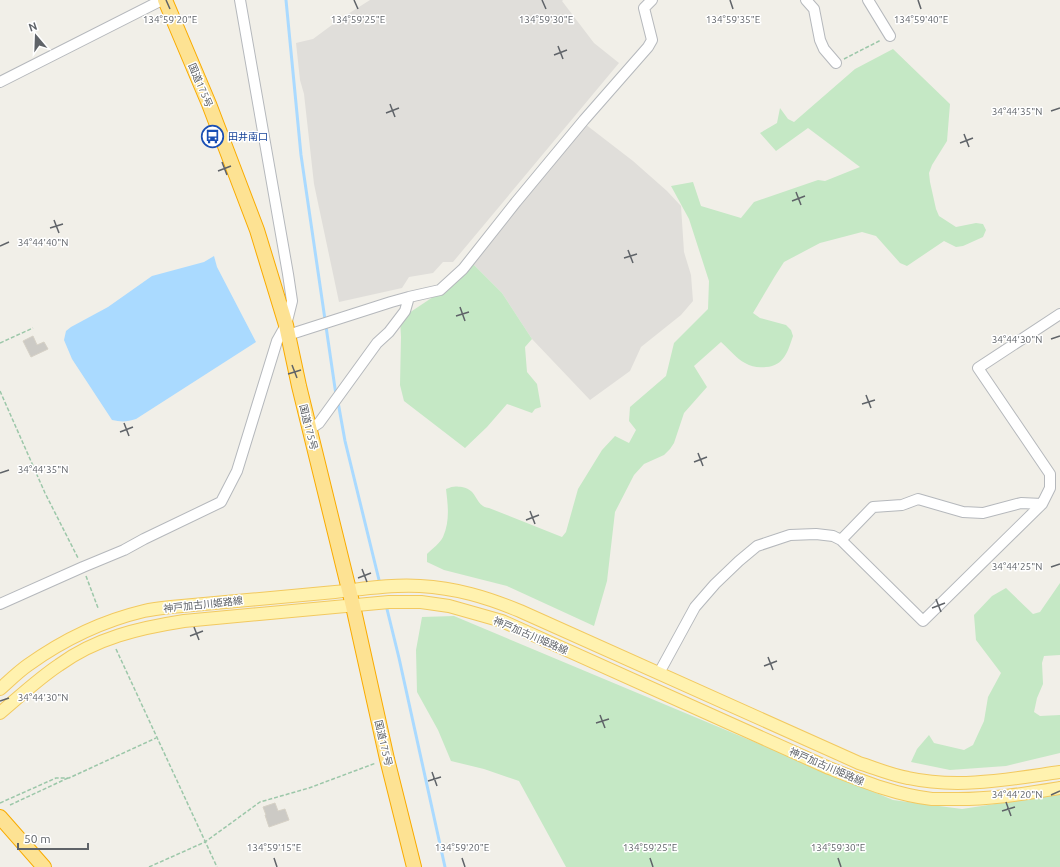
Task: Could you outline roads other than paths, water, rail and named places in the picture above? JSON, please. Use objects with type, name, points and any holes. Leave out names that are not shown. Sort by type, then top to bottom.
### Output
[{"type":"highway","name":"国道175号","points":[[165,0],[209,104],[258,230],[287,330],[353,606],[387,759],[414,867]]},
{"type":"highway","points":[[0,817],[44,867]]},
{"type":"main road","name":"神戸加古川姫路線","points":[[0,689],[27,666],[58,645],[87,630],[117,618],[145,610],[349,591],[384,586],[419,586],[447,589],[495,601],[859,763],[908,778],[931,782],[959,784],[986,783],[1060,772]]},
{"type":"main road","name":"神戸加古川姫路線","points":[[0,713],[42,677],[86,648],[116,636],[152,626],[184,621],[389,602],[421,602],[449,606],[502,621],[829,768],[873,785],[932,799],[969,800],[1003,797],[1060,788]]},
{"type":"street","points":[[0,82],[162,0]]},
{"type":"street","points":[[0,604],[124,550],[221,502],[237,471],[277,341],[287,330],[292,301],[240,0]]},
{"type":"street","points":[[287,330],[440,290],[463,269],[579,126],[648,47],[652,40],[644,8],[652,0]]},
{"type":"street","points":[[806,0],[814,9],[820,40],[824,49],[836,63]]},
{"type":"street","points":[[868,0],[890,36]]},
{"type":"street","points":[[310,430],[319,423],[377,343],[389,332],[406,311],[409,298]]},
{"type":"street","points":[[659,673],[695,607],[715,584],[757,546],[790,535],[816,534],[833,536],[841,540],[923,621],[1042,504],[1050,488],[1050,474],[978,368],[1060,314]]},
{"type":"street","points":[[841,540],[873,507],[902,505],[918,499],[963,512],[983,513],[1022,503],[1042,504]]},
{"type":"water","points":[[214,256],[217,267],[256,342],[136,419],[130,421],[112,420],[72,359],[64,340],[66,331],[108,307],[152,276],[204,262]]},
{"type":"waterway","points":[[286,0],[301,155],[336,395]]},
{"type":"waterway","points":[[338,402],[345,441],[380,584]]},
{"type":"waterway","points":[[386,605],[445,867]]},
{"type":"place","name":"田井南口","points":[[213,136]]}]
